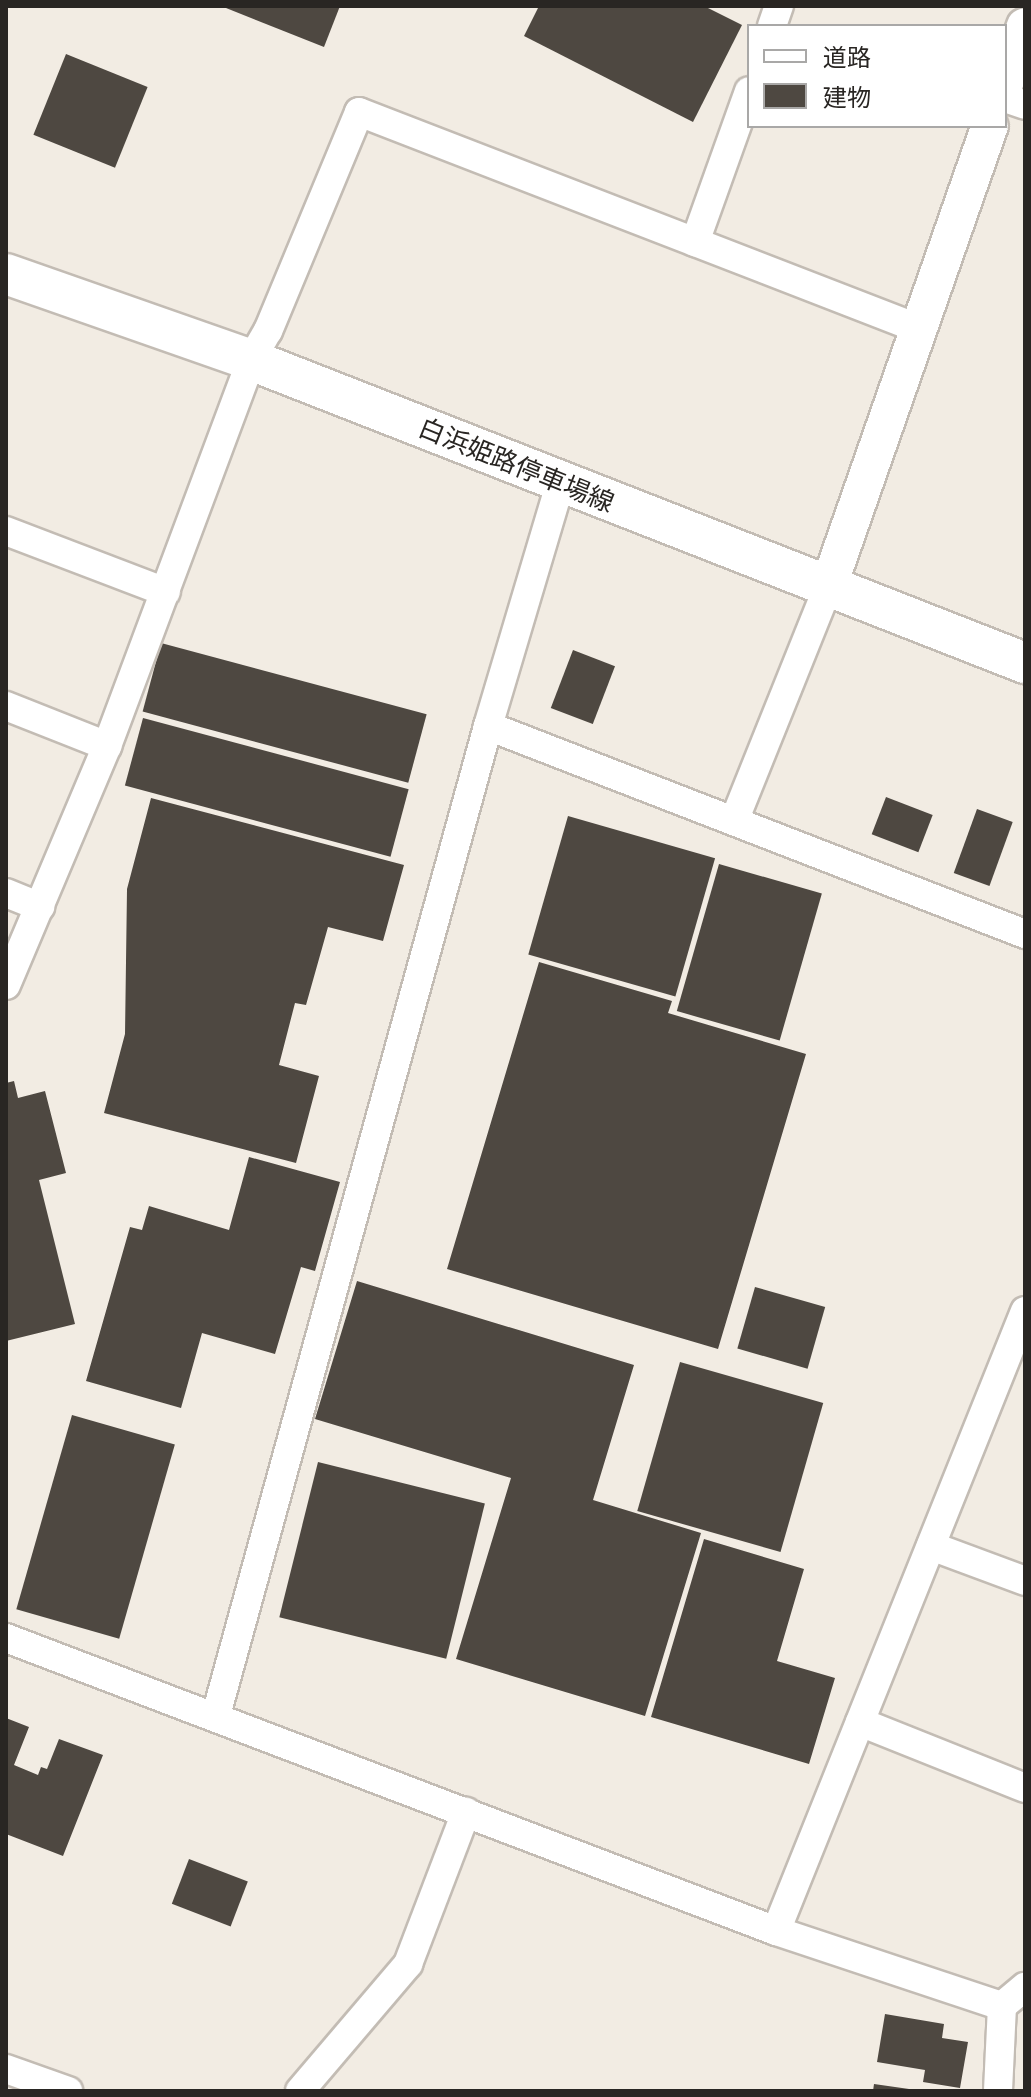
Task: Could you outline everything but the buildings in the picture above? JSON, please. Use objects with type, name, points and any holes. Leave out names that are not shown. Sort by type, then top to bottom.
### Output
[{"type":"main road","name":"白浜姫路停車場線","points":[[6,274],[251,360],[560,485],[829,585],[1025,663]]},
{"type":"street","points":[[1007,77],[1025,26]]},
{"type":"street","points":[[695,242],[747,97]]},
{"type":"street","points":[[6,985],[107,746],[251,360],[268,331],[359,112],[917,328]]},
{"type":"street","points":[[734,821],[829,585],[989,128]]},
{"type":"street","points":[[216,1715],[488,726],[560,485]]},
{"type":"street","points":[[6,531],[166,592]]},
{"type":"street","points":[[6,706],[107,746]]},
{"type":"street","points":[[488,726],[1025,934]]},
{"type":"street","points":[[6,893],[40,907]]},
{"type":"street","points":[[776,1931],[931,1546],[1014,1368],[1025,1311]]},
{"type":"street","points":[[931,1546],[1025,1581]]},
{"type":"street","points":[[6,1638],[216,1715],[776,1931],[1002,2006]]},
{"type":"street","points":[[860,1722],[1025,1788]]},
{"type":"street","points":[[300,2091],[408,1964],[466,1812]]},
{"type":"street","points":[[998,2091],[1002,2006],[1025,1987]]},
{"type":"street","points":[[6,2069],[68,2091]]}]
